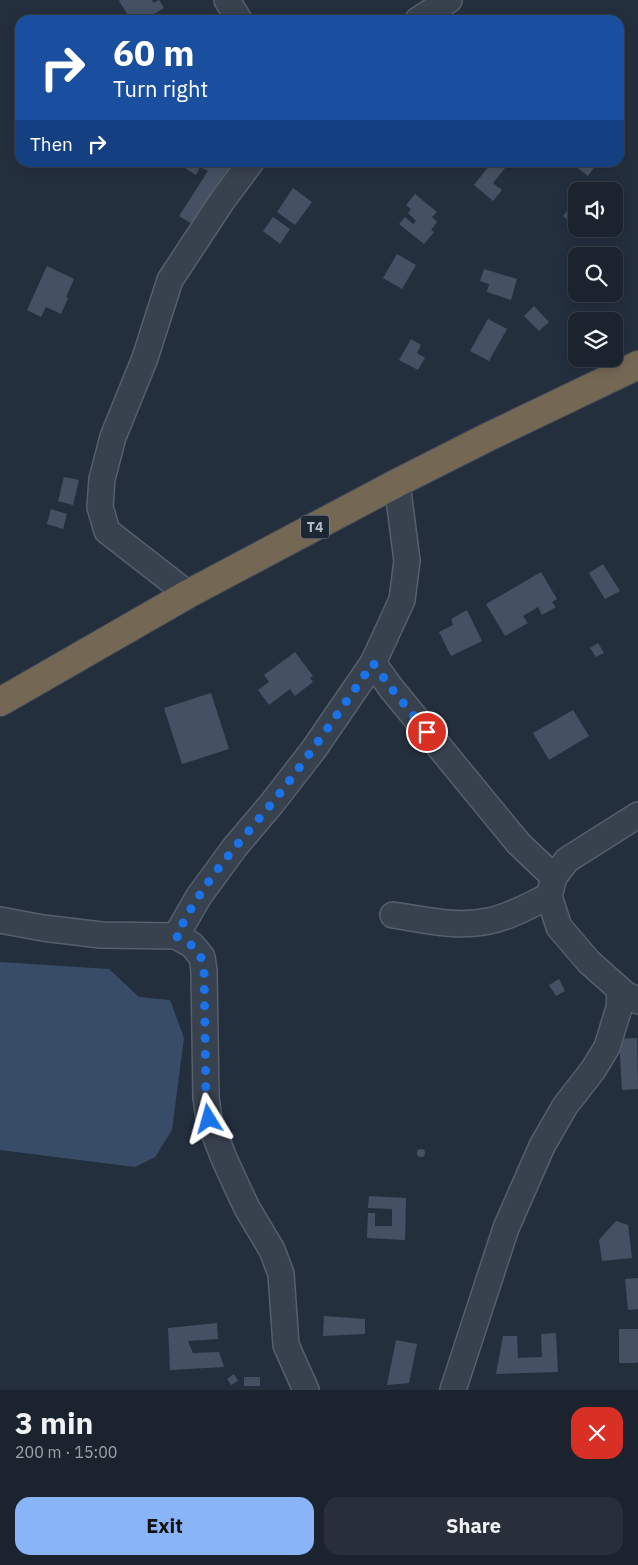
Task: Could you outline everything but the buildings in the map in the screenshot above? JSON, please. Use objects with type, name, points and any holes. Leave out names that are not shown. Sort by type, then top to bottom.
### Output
[{"type":"highway","name":"T4","points":[[0,702],[188,594],[397,483],[488,437],[638,366]]},
{"type":"street","points":[[227,0],[236,15]]},
{"type":"street","points":[[426,15],[449,0]]},
{"type":"street","points":[[188,594],[107,531],[100,507],[102,479],[113,437],[145,358],[170,280],[247,167]]},
{"type":"street","points":[[176,936],[199,896],[235,847],[314,749],[373,663],[402,600],[407,561],[397,483]]},
{"type":"street","points":[[373,663],[391,688],[552,886],[559,927],[588,962],[629,996],[619,1008],[607,1047],[593,1070],[565,1106],[542,1146],[506,1228],[453,1390]]},
{"type":"street","points":[[394,915],[458,924],[490,921],[520,910],[552,886],[567,860],[638,815]]},
{"type":"street","points":[[0,920],[43,928],[101,935],[176,936],[192,945],[202,957],[205,979],[206,1097],[209,1119],[238,1189],[272,1250],[281,1274],[286,1345],[306,1390]]},
{"type":"water","points":[[0,962],[109,969],[139,997],[170,1000],[184,1038],[172,1130],[155,1157],[135,1167],[0,1150]]},
{"type":"route","points":[[209,1119],[206,1097],[206,1036],[202,957],[192,945],[176,936],[199,896],[235,847],[314,749],[373,663],[427,732]]}]
